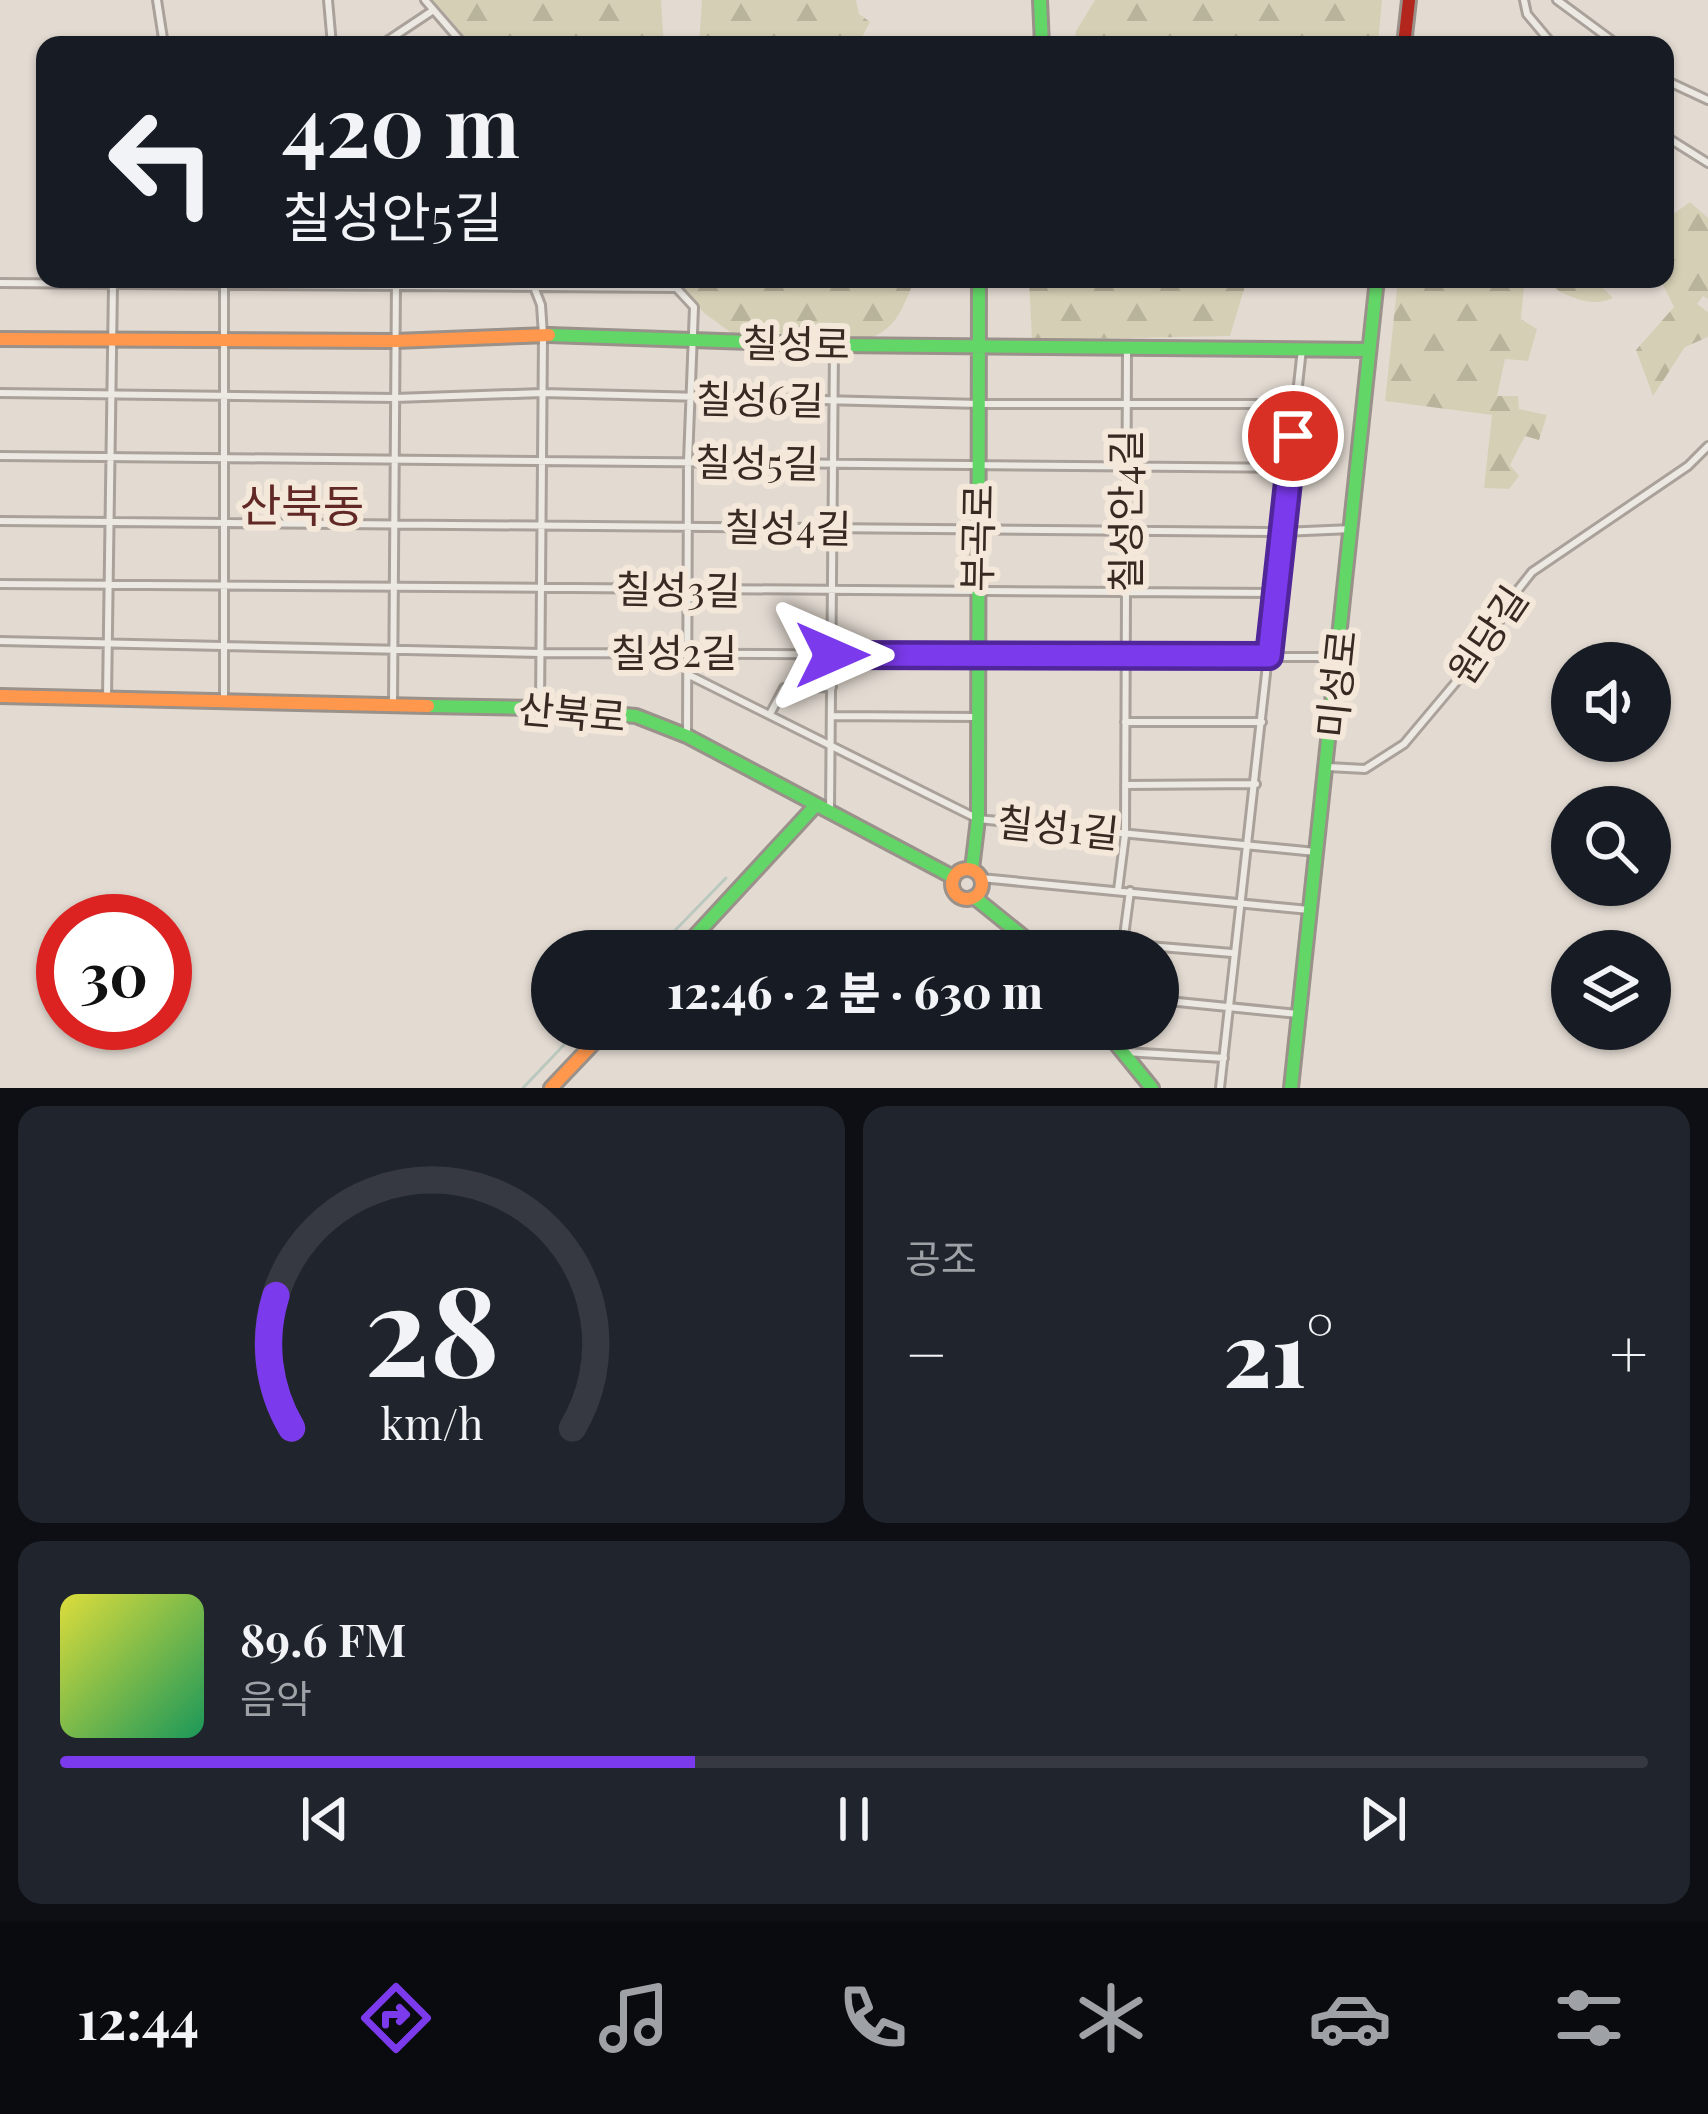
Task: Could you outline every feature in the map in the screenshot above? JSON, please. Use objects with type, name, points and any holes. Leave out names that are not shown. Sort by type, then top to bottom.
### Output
[{"type":"street","points":[[157,0],[163,36]]},
{"type":"street","points":[[328,0],[331,36]]},
{"type":"street","points":[[425,0],[456,36]]},
{"type":"street","points":[[1040,0],[1042,36]]},
{"type":"street","points":[[1405,36],[1409,0]]},
{"type":"street","points":[[1524,0],[1527,14],[1545,36]]},
{"type":"street","points":[[1557,0],[1606,36]]},
{"type":"street","points":[[396,36],[432,10]]},
{"type":"street","points":[[1674,84],[1708,100]]},
{"type":"street","points":[[1674,142],[1708,163]]},
{"type":"street","points":[[0,283],[36,283]]},
{"type":"street","points":[[107,697],[113,288]]},
{"type":"street","points":[[224,288],[224,700]]},
{"type":"street","points":[[393,705],[396,288]]},
{"type":"street","points":[[534,288],[544,334],[540,708]]},
{"type":"street","points":[[676,288],[694,307],[687,736]]},
{"type":"street","name":"부곡로","points":[[976,874],[979,288]]},
{"type":"street","name":"미성로","points":[[1291,1088],[1376,288]]},
{"type":"street","name":"칠성로","points":[[0,339],[395,341],[544,334],[834,345],[1369,350]]},
{"type":"street","points":[[702,930],[823,808],[833,748],[834,345]]},
{"type":"street","name":"칠성안4길","points":[[1118,890],[1125,835],[1127,349]]},
{"type":"street","points":[[1220,1088],[1302,349]]},
{"type":"street","name":"칠성6길","points":[[0,393],[395,398],[542,393],[980,404],[1296,404]]},
{"type":"street","name":"원당길","points":[[1328,767],[1365,769],[1404,744],[1488,644],[1509,601],[1532,572],[1688,466],[1708,446]]},
{"type":"street","name":"칠성5길","points":[[0,456],[1289,468]]},
{"type":"street","name":"칠성4길","points":[[0,521],[1352,529]]},
{"type":"street","name":"칠성3길","points":[[0,584],[1276,593]]},
{"type":"street","name":"칠성2길","points":[[0,641],[540,653],[1340,656]]},
{"type":"street","name":"칠성1길","points":[[688,675],[978,819],[1316,852]]},
{"type":"street","points":[[770,714],[784,688],[832,687]]},
{"type":"street","name":"산북로","points":[[0,696],[540,708],[636,716],[687,736],[953,877]]},
{"type":"street","points":[[833,716],[976,717]]},
{"type":"street","points":[[1125,722],[1262,722]]},
{"type":"street","points":[[1125,785],[1256,784]]},
{"type":"street","points":[[976,874],[980,891],[974,897],[955,893],[953,877],[963,869],[1309,910]]},
{"type":"street","points":[[1125,930],[1130,892]]},
{"type":"street","points":[[974,897],[1016,930]]},
{"type":"street","points":[[1179,951],[1232,953]]},
{"type":"street","points":[[1179,1002],[1298,1014]]},
{"type":"street","points":[[551,1088],[587,1050]]},
{"type":"street","points":[[1122,1052],[1224,1058]]},
{"type":"street","points":[[1122,1052],[1152,1088]]},
{"type":"green space","points":[[433,0],[661,0],[663,36],[464,36]]},
{"type":"green space","points":[[702,0],[856,0],[859,14],[870,22],[863,36],[700,36]]},
{"type":"green space","points":[[1095,0],[1382,0],[1379,36],[1075,36]]},
{"type":"green space","points":[[1690,202],[1708,218],[1708,299],[1703,296],[1697,304],[1708,312],[1708,337],[1685,347],[1653,396],[1636,350],[1674,307],[1664,288],[1674,288],[1674,214]]},
{"type":"green space","points":[[683,288],[911,288],[893,323],[868,338],[733,334],[704,313]]},
{"type":"green space","points":[[1029,288],[1244,288],[1230,336],[1032,340]]},
{"type":"green space","points":[[1397,288],[1524,288],[1521,319],[1537,329],[1528,361],[1505,359],[1497,396],[1518,396],[1519,409],[1547,415],[1539,440],[1525,436],[1510,465],[1519,476],[1509,489],[1484,488],[1492,415],[1385,401]]},
{"type":"green space","points":[[1556,288],[1603,288],[1613,298],[1595,302]]},
{"type":"waterway","points":[[675,930],[726,878]]},
{"type":"waterway","points":[[523,1088],[559,1050]]},
{"type":"traffic: fast","points":[[1040,0],[1042,36]]},
{"type":"traffic: fast","points":[[972,869],[978,819],[979,288]]},
{"type":"traffic: fast","points":[[1291,1088],[1376,288]]},
{"type":"traffic: fast","points":[[549,335],[834,345],[1369,350]]},
{"type":"traffic: fast","points":[[428,706],[636,716],[687,736],[953,877]]},
{"type":"traffic: fast","points":[[700,930],[816,805]]},
{"type":"traffic: fast","points":[[974,897],[1015,930]]},
{"type":"traffic: fast","points":[[1121,1050],[1152,1088]]},
{"type":"traffic: slow","points":[[0,339],[395,341],[549,335]]},
{"type":"traffic: slow","points":[[0,696],[428,706]]},
{"type":"traffic: slow","points":[[967,869],[978,873],[982,884],[978,895],[967,899],[956,895],[952,884],[956,873],[967,869]]},
{"type":"traffic: slow","points":[[551,1088],[587,1050]]},
{"type":"traffic: jam","points":[[1405,36],[1409,0]]},
{"type":"district","name":"산북동","points":[[302,506]]},
{"type":"route","points":[[832,655],[1269,656],[1293,436]]}]
